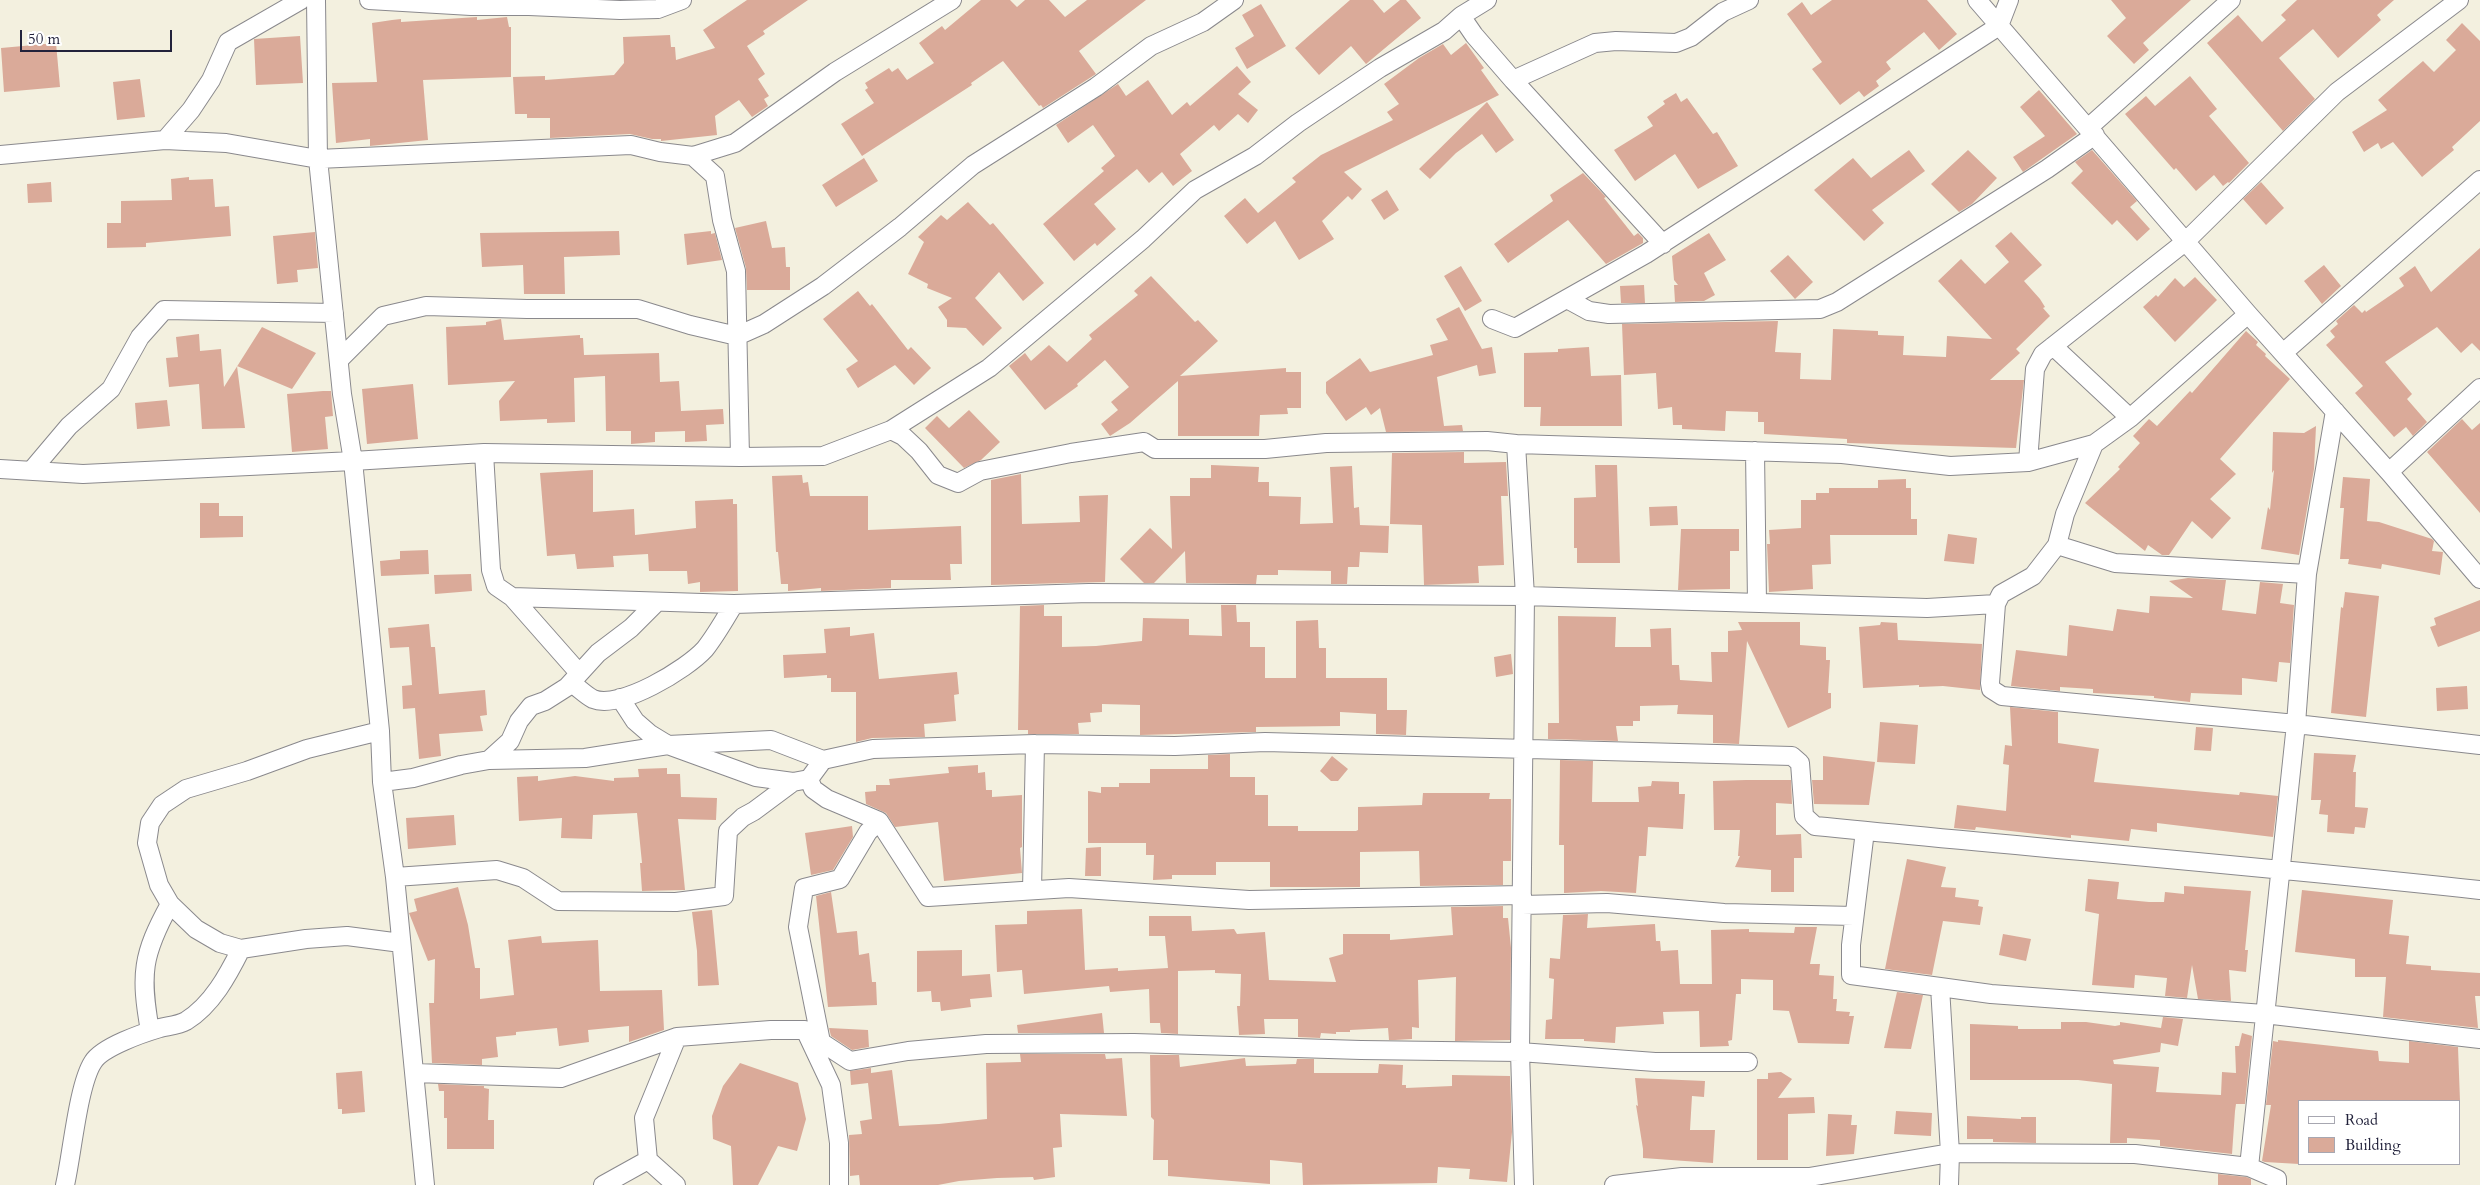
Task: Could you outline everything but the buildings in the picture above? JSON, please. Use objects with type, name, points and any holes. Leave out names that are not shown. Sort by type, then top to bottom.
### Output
[{"type":"street","points":[[165,140],[191,110],[211,80],[228,42],[301,0]]},
{"type":"street","points":[[316,0],[318,159],[339,360],[353,462],[380,731],[382,782],[396,877],[400,943],[415,1073],[425,1185]]},
{"type":"street","points":[[369,0],[471,6],[529,6],[620,10],[658,9],[682,0]]},
{"type":"street","points":[[0,155],[165,140],[226,143],[318,159],[631,145],[660,152],[693,156],[735,143],[835,72],[952,0]]},
{"type":"street","points":[[339,360],[382,316],[426,306],[527,309],[638,309],[690,325],[737,336],[764,324],[823,286],[900,227],[973,165],[1096,87],[1151,46],[1203,22],[1234,0]]},
{"type":"street","points":[[0,469],[83,474],[353,462],[484,453],[740,457],[823,456],[891,430],[989,368],[1143,239],[1196,190],[1255,156],[1298,123],[1380,68],[1444,30],[1487,0]]},
{"type":"street","points":[[1514,80],[1595,43],[1616,41],[1676,43],[1691,37],[1722,12],[1749,0]]},
{"type":"street","points":[[1977,0],[2248,314],[2480,578]]},
{"type":"street","points":[[1492,319],[1515,328],[1568,300],[1663,244],[1999,26],[2009,0]]},
{"type":"street","points":[[1568,300],[1589,311],[1608,314],[1820,309],[1837,302],[2092,132],[2231,0]]},
{"type":"street","points":[[2028,462],[2035,369],[2043,354],[2186,242],[2337,92],[2459,0]]},
{"type":"street","points":[[1462,16],[1474,35],[1663,244]]},
{"type":"street","points":[[693,156],[715,176],[722,220],[736,272],[740,457]]},
{"type":"street","points":[[2282,353],[2480,180]]},
{"type":"street","points":[[32,471],[68,426],[111,389],[140,337],[164,310],[334,313]]},
{"type":"street","points":[[891,430],[903,436],[919,451],[938,475],[958,483],[980,471],[1071,453],[1144,442],[1154,449],[1265,449],[1326,443],[1487,441],[1516,444],[1842,454],[1950,466],[2028,462],[2094,444],[2130,418],[2248,314]]},
{"type":"street","points":[[2053,346],[2130,418]]},
{"type":"street","points":[[2388,472],[2480,388]]},
{"type":"street","points":[[2249,1168],[2296,724],[2307,574],[2335,411]]},
{"type":"street","points":[[1516,444],[1525,596],[1520,1052],[1524,1185]]},
{"type":"street","points":[[2094,444],[2065,514],[2057,545],[2033,576],[2001,594],[1996,604],[1991,689],[2002,696],[2296,724],[2480,745]]},
{"type":"street","points":[[1755,451],[1758,603]]},
{"type":"street","points":[[484,453],[491,570],[496,586],[512,597],[593,699],[611,701],[679,671],[704,650],[734,604]]},
{"type":"street","points":[[2057,545],[2115,562],[2307,574]]},
{"type":"street","points":[[512,597],[734,604],[1088,593],[1525,596],[1927,608],[1996,604]]},
{"type":"street","points":[[489,760],[510,742],[519,721],[531,706],[545,701],[575,678],[598,653],[631,628],[657,602]]},
{"type":"street","points":[[620,698],[635,721],[650,734],[668,745],[756,777],[801,781],[827,799],[879,821],[928,897],[1069,888],[1249,900],[1522,900],[1607,903],[1724,913],[1854,916]]},
{"type":"street","points":[[380,731],[307,749],[262,766],[186,789],[162,805],[150,823],[147,843],[159,885],[170,904],[196,929],[220,943],[241,949],[306,939],[347,936],[400,943]]},
{"type":"street","points":[[382,782],[413,778],[461,765],[489,760],[585,758],[668,745],[771,740],[823,760]]},
{"type":"street","points":[[396,877],[496,870],[523,878],[558,901],[676,902],[724,896],[728,831],[743,817],[801,781],[823,760],[873,749],[1035,744],[1175,746],[1265,742],[1792,756],[1800,763],[1802,809],[1808,822],[1815,826],[2076,852],[2280,868],[2480,890]]},
{"type":"street","points":[[1032,890],[1035,744]]},
{"type":"street","points":[[821,1042],[798,927],[804,888],[840,878],[868,832],[879,821]]},
{"type":"street","points":[[1865,831],[1851,945],[1852,975],[1991,994],[2264,1014],[2480,1039]]},
{"type":"street","points":[[150,1031],[144,974],[145,958],[156,929],[170,904]]},
{"type":"street","points":[[65,1185],[89,1069],[94,1060],[109,1049],[150,1031],[185,1021],[223,984],[241,949]]},
{"type":"street","points":[[1940,987],[1950,1153],[1949,1185]]},
{"type":"street","points":[[415,1073],[561,1078],[677,1037],[771,1030],[805,1030],[850,1061],[908,1051],[986,1044],[1134,1043],[1361,1050],[1520,1052],[1655,1062],[1748,1062]]},
{"type":"street","points":[[805,1030],[831,1085],[839,1143],[839,1185]]},
{"type":"street","points":[[676,1185],[648,1160],[644,1118],[677,1037]]},
{"type":"street","points":[[1614,1185],[1682,1177],[1809,1177],[1950,1153],[2135,1154],[2249,1168],[2277,1179],[2277,1185]]},
{"type":"street","points":[[603,1185],[648,1160]]}]
